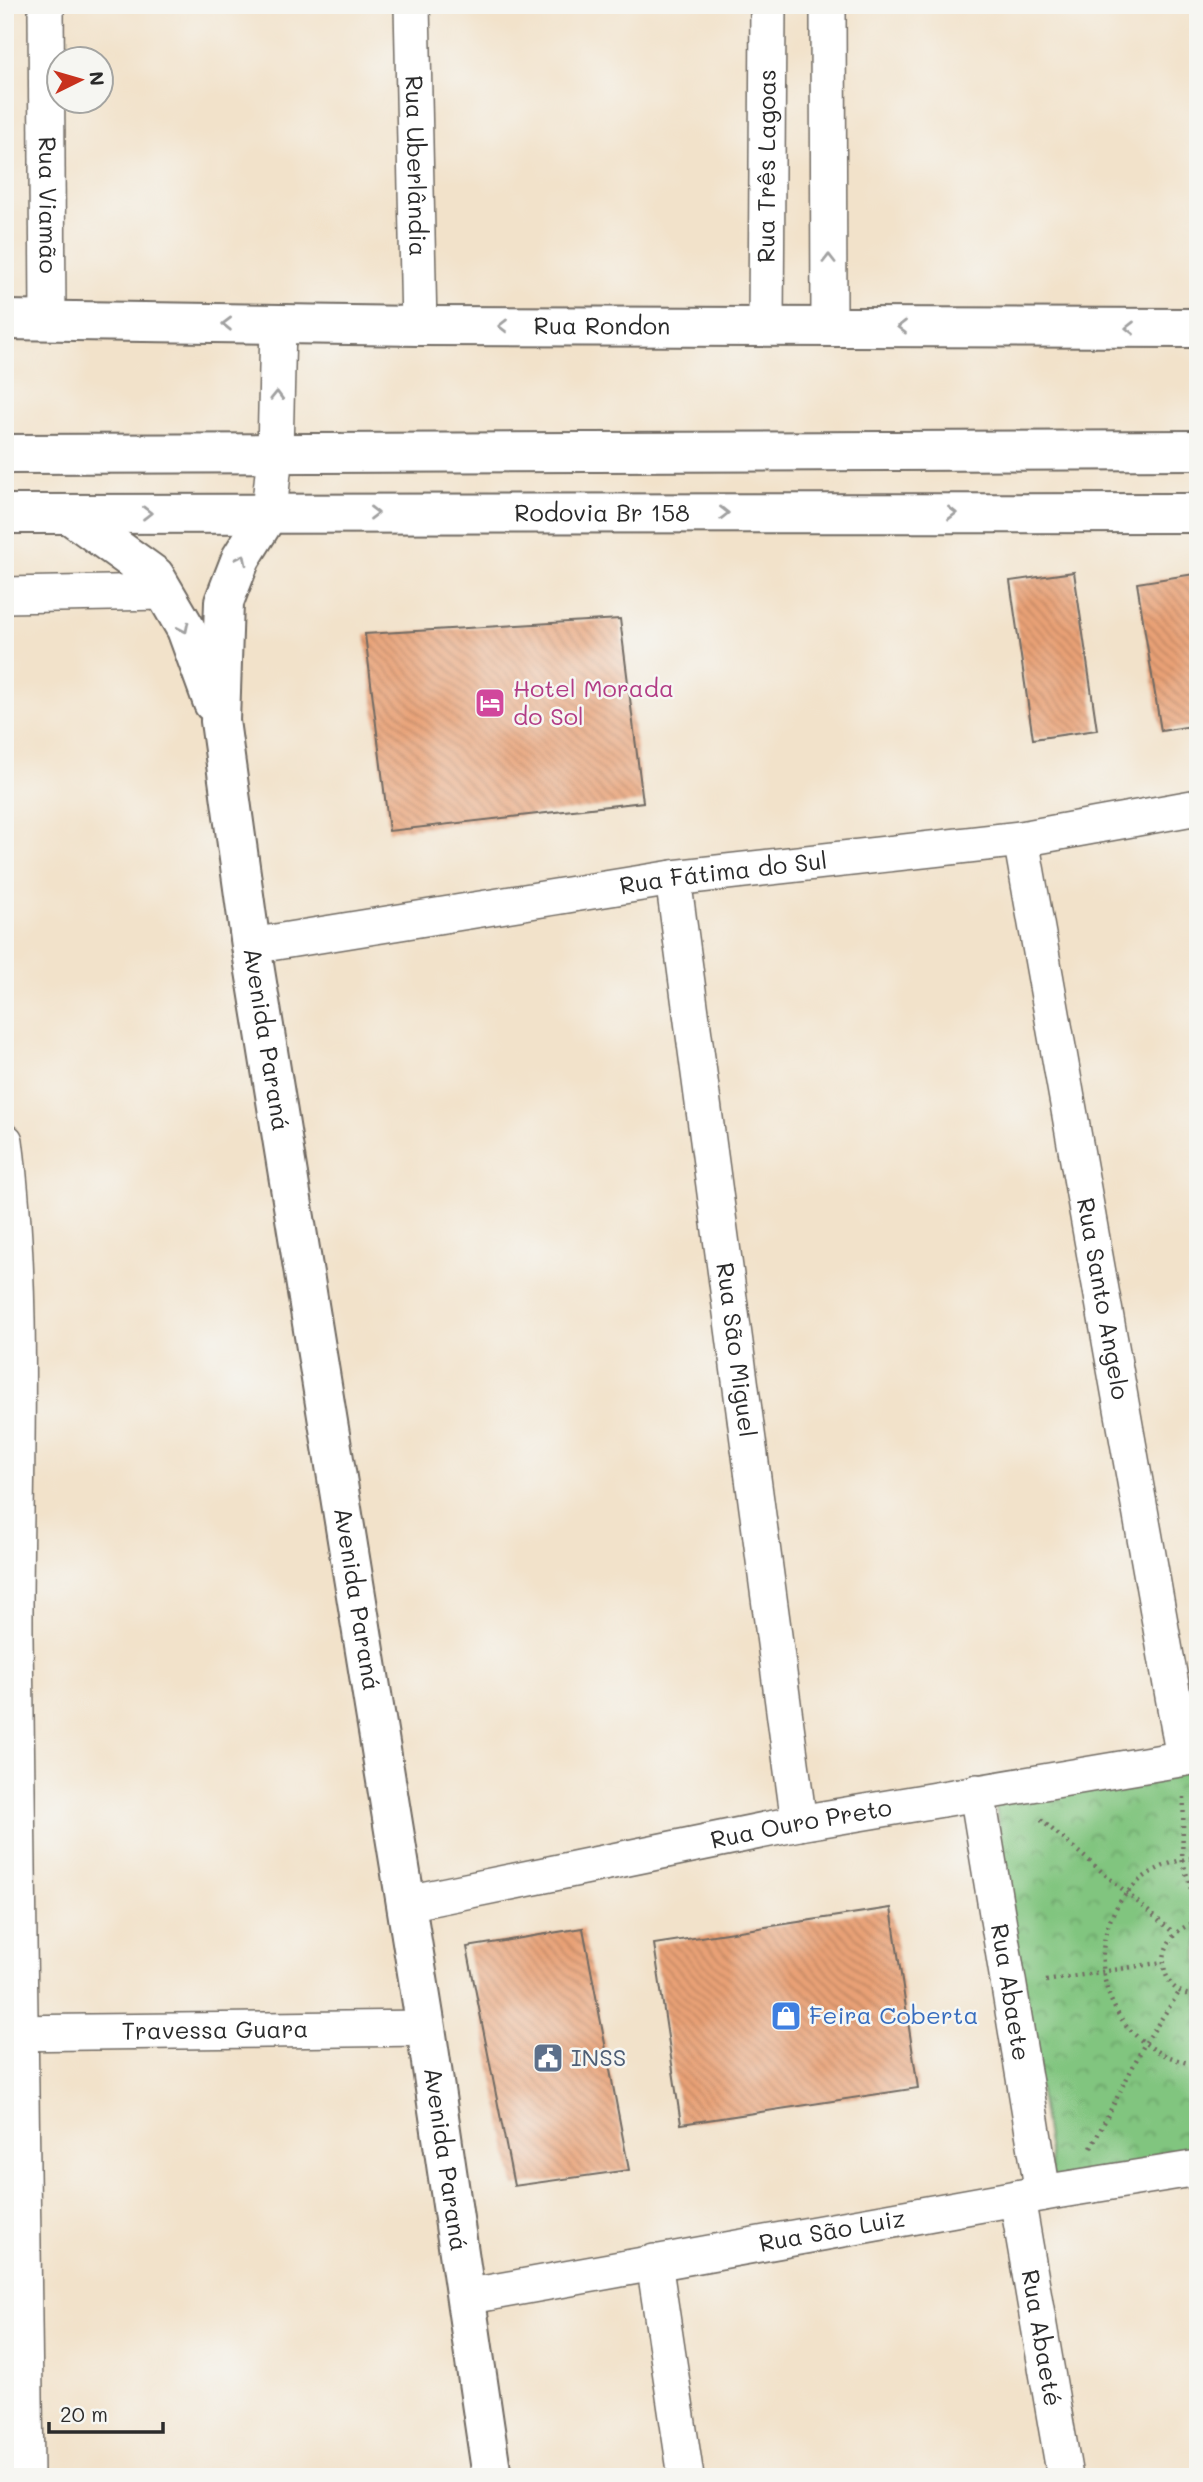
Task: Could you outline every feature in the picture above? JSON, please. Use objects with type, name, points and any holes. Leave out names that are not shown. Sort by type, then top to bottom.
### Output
[{"type":"street","name":"Rua Viamão","points":[[46,5],[48,320]]},
{"type":"street","name":"Rua Uberlândia","points":[[412,5],[419,326]]},
{"type":"street","name":"Rua Três Lagoas","points":[[766,327],[768,5]]},
{"type":"street","points":[[828,5],[829,327]]},
{"type":"street","name":"Rua Rondon","points":[[5,320],[419,326],[1198,328]]},
{"type":"street","points":[[268,513],[275,452],[278,325]]},
{"type":"street","points":[[5,454],[1198,450]]},
{"type":"street","name":"Avenida Paraná","points":[[268,513],[241,558],[224,602],[220,722],[251,946],[407,1903],[492,2477]]},
{"type":"street","name":"Rodovia Br 158","points":[[5,514],[1198,513]]},
{"type":"street","name":"Avenida Paraná","points":[[69,514],[155,576],[186,629],[220,722]]},
{"type":"street","points":[[5,595],[164,592]]},
{"type":"street","name":"Rua Fátima do Sul","points":[[251,946],[673,878],[1021,839],[1198,807]]},
{"type":"street","name":"Rua Santo Angelo","points":[[1021,839],[1191,1757]]},
{"type":"street","name":"Rua São Miguel","points":[[673,878],[799,1823]]},
{"type":"street","points":[[5,1141],[14,1256],[16,1358],[12,2032],[26,2477]]},
{"type":"street","name":"Rua Ouro Preto","points":[[407,1903],[799,1823],[1191,1757]]},
{"type":"street","name":"Rua Abaete","points":[[990,1790],[1009,1989],[1044,2193]]},
{"type":"street","name":"Travessa Guara","points":[[12,2032],[426,2028]]},
{"type":"street","name":"Rua São Luiz","points":[[465,2297],[1198,2168]]},
{"type":"street","name":"Rua Abaeté","points":[[1044,2193],[1065,2477]]},
{"type":"street","points":[[654,2262],[686,2477]]},
{"type":"path","points":[[1191,1757],[1182,1859],[1198,1912]]},
{"type":"path","points":[[990,1790],[1174,1933]]},
{"type":"path","points":[[1198,1857],[1182,1859],[1161,1867],[1126,1894],[1107,1930],[1102,1970],[1116,2012],[1128,2030],[1144,2045],[1178,2062],[1198,2065]]},
{"type":"path","points":[[1198,1922],[1186,1925],[1174,1933],[1165,1946],[1163,1962],[1168,1978],[1180,1991],[1198,1996]]},
{"type":"path","points":[[1009,1989],[1102,1970],[1163,1962]]},
{"type":"path","points":[[1044,2193],[1180,1991]]},
{"type":"green space","points":[[1198,1756],[1198,2160],[1055,2191],[993,1789]]},
{"type":"building","points":[[1074,572],[1097,730],[1033,739],[1010,581]]},
{"type":"building","points":[[1194,574],[1198,581],[1198,725],[1161,731],[1137,583]]},
{"type":"building","points":[[620,619],[643,802],[389,831],[365,634]]},
{"type":"building","name":"Feira Coberta","points":[[891,1908],[918,2088],[681,2124],[654,1944]]},
{"type":"building","name":"INSS","points":[[583,1928],[629,2170],[514,2186],[467,1947]]},
{"type":"place","name":"Hotel Morada do Sol","points":[[490,703]]},
{"type":"place","name":"Feira Coberta","points":[[786,2016]]},
{"type":"place","name":"INSS","points":[[548,2058]]}]
